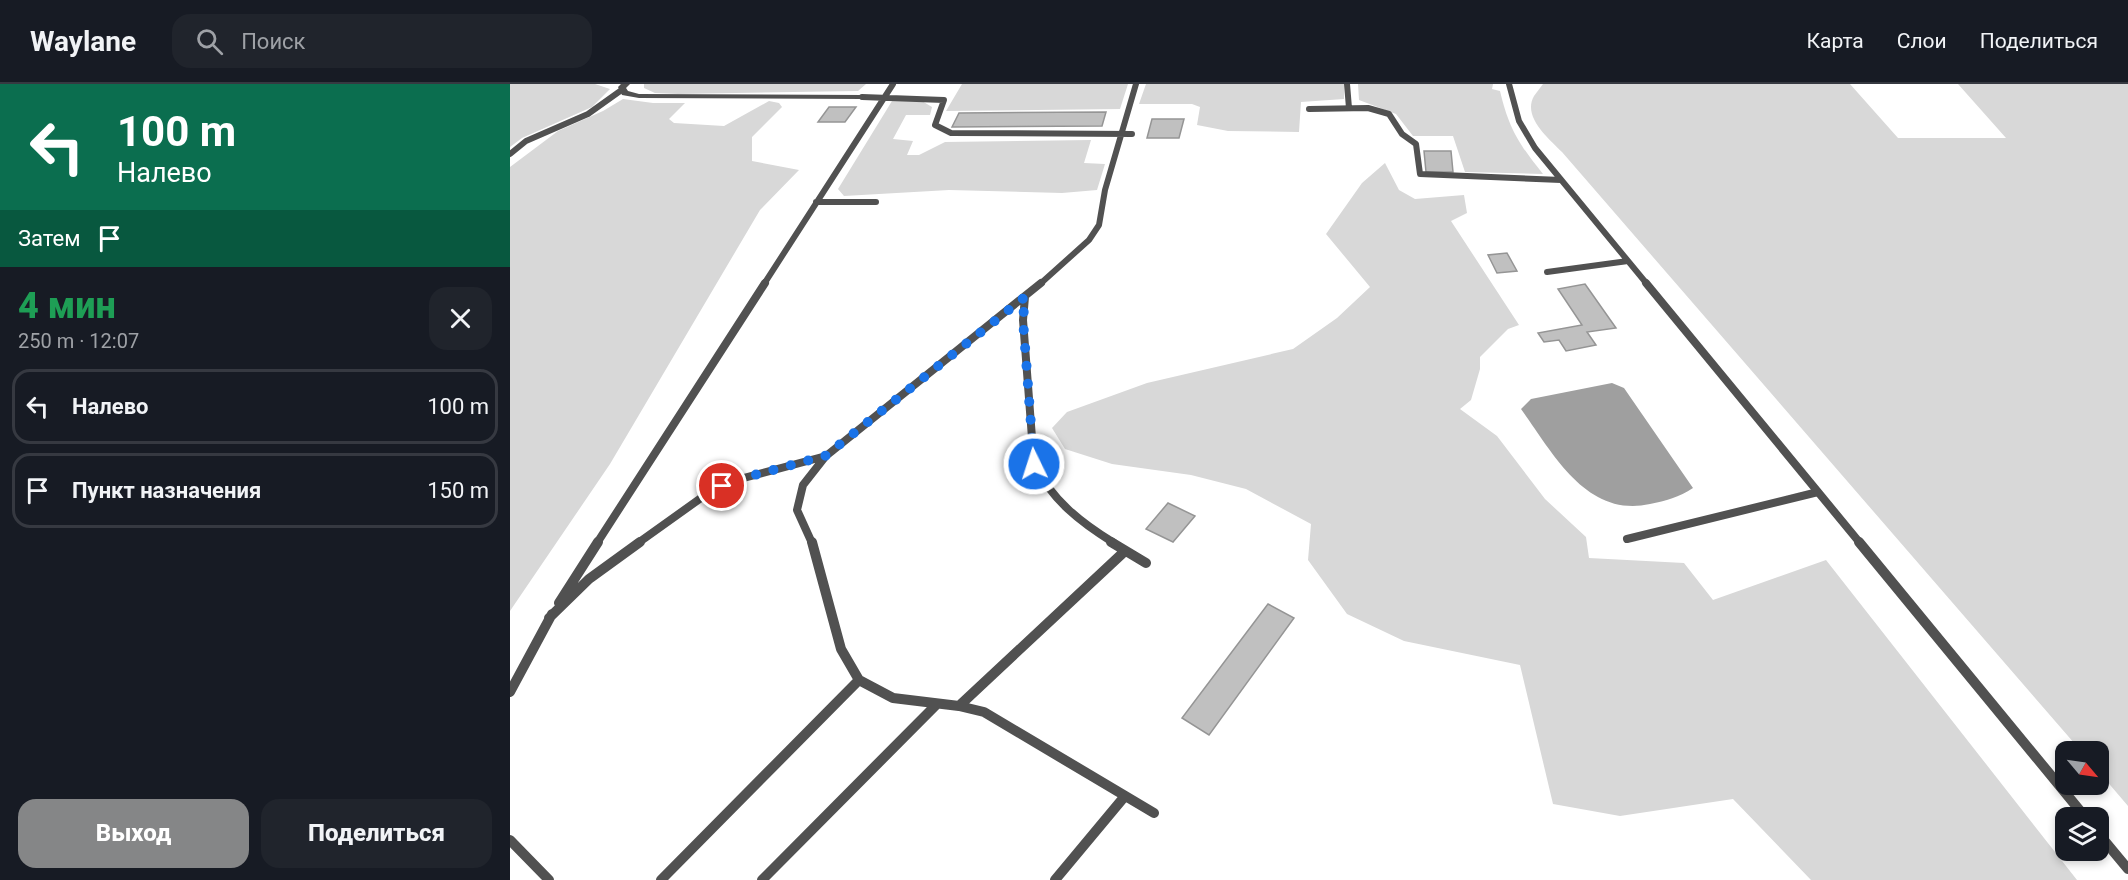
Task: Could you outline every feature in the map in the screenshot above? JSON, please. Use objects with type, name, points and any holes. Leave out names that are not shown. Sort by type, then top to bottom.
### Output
[{"type":"street","points":[[624,87],[625,93],[639,96],[862,97]]},
{"type":"lane","points":[[510,692],[549,618],[893,84]]},
{"type":"lane","points":[[1136,84],[1104,190],[1099,225],[1089,240],[1025,297],[825,456],[803,485],[797,510],[812,542],[841,649],[859,680],[893,698],[959,706],[984,712],[1154,813]]},
{"type":"lane","points":[[1347,84],[1348,108]]},
{"type":"lane","points":[[1509,84],[1519,121],[1525,133],[1561,180],[2077,807]]},
{"type":"lane","points":[[510,154],[526,141],[588,114],[624,87]]},
{"type":"lane","points":[[862,97],[944,100],[935,125],[951,133],[1132,134]]},
{"type":"lane","points":[[1309,109],[1368,108],[1389,114],[1402,134],[1416,144],[1420,174],[1561,180]]},
{"type":"lane","points":[[816,202],[876,202]]},
{"type":"lane","points":[[1547,273],[1628,261]]},
{"type":"lane","points":[[1025,297],[1023,320],[1034,464],[1045,486],[1063,507],[1146,563]]},
{"type":"lane","points":[[549,618],[589,579],[708,493],[736,480],[825,456]]},
{"type":"lane","points":[[1627,539],[1818,492]]},
{"type":"lane","points":[[959,706],[1125,551]]},
{"type":"lane","points":[[661,880],[859,680]]},
{"type":"lane","points":[[762,880],[938,704]]},
{"type":"lane","points":[[1054,880],[1125,796]]},
{"type":"lane","points":[[510,840],[549,880]]},
{"type":"lane","points":[[2109,846],[2128,869]]},
{"type":"shaded area","points":[[510,84],[595,84],[610,89],[592,107],[522,138],[510,147]]},
{"type":"shaded area","points":[[644,84],[866,84],[858,91],[678,94],[655,93],[644,88]]},
{"type":"shaded area","points":[[962,84],[1128,84],[1120,109],[946,111]]},
{"type":"shaded area","points":[[1146,84],[1344,84],[1344,99],[1301,102],[1299,132],[1228,131],[1197,125],[1200,107],[1192,104],[1139,104]]},
{"type":"shaded area","points":[[1358,84],[1493,84],[1492,89],[1500,91],[1516,136],[1543,174],[1465,172],[1453,136],[1413,136],[1396,114],[1359,100]]},
{"type":"shaded area","points":[[1543,84],[1850,84],[1898,138],[2006,138],[1958,84],[2128,84],[2128,806],[2109,784],[2109,741],[2072,741],[1544,134],[1531,112],[1534,96]]},
{"type":"shaded area","points":[[623,99],[653,103],[685,103],[669,119],[674,123],[724,126],[769,101],[779,103],[782,107],[752,137],[752,161],[799,170],[760,210],[610,464],[510,611],[510,167],[558,131],[603,111]]},
{"type":"shaded area","points":[[892,101],[922,101],[932,107],[930,115],[906,115],[893,139],[913,141],[907,155],[919,155],[945,142],[1091,140],[1084,163],[1105,164],[1097,190],[1062,193],[949,190],[844,196],[838,189]]},
{"type":"shaded area","points":[[1385,163],[1399,190],[1415,199],[1464,195],[1467,213],[1451,221],[1519,325],[1508,329],[1480,357],[1480,369],[1471,400],[1460,409],[1497,436],[1545,499],[1586,537],[1589,558],[1684,563],[1713,600],[1826,560],[2055,852],[2055,861],[2062,861],[2077,880],[1811,880],[1733,799],[1620,816],[1553,804],[1520,665],[1404,641],[1347,614],[1308,560],[1311,524],[1246,489],[1191,475],[1112,464],[1065,449],[1052,428],[1067,412],[1147,383],[1293,349],[1337,318],[1370,287],[1326,234],[1362,183]]},
{"type":"shaded area","points":[[1612,383],[1624,388],[1693,488],[1662,502],[1650,504],[1627,506],[1607,501],[1589,492],[1559,462],[1521,409],[1531,399]]},
{"type":"building","points":[[829,107],[856,107],[845,122],[818,122]]},
{"type":"building","points":[[1106,112],[1102,126],[952,127],[959,113]]},
{"type":"building","points":[[1152,119],[1184,119],[1179,138],[1147,138]]},
{"type":"building","points":[[1424,151],[1451,151],[1453,172],[1426,172]]},
{"type":"building","points":[[1507,253],[1517,271],[1497,273],[1488,255]]},
{"type":"building","points":[[1585,284],[1616,328],[1587,332],[1596,345],[1566,351],[1559,340],[1544,342],[1538,333],[1582,325],[1558,289]]},
{"type":"building","points":[[1168,503],[1195,516],[1173,542],[1146,529]]},
{"type":"building","points":[[1268,604],[1294,618],[1209,735],[1182,718]]},
{"type":"route","points":[[722,486],[736,480],[825,456],[1025,297],[1023,320],[1034,464]]}]
